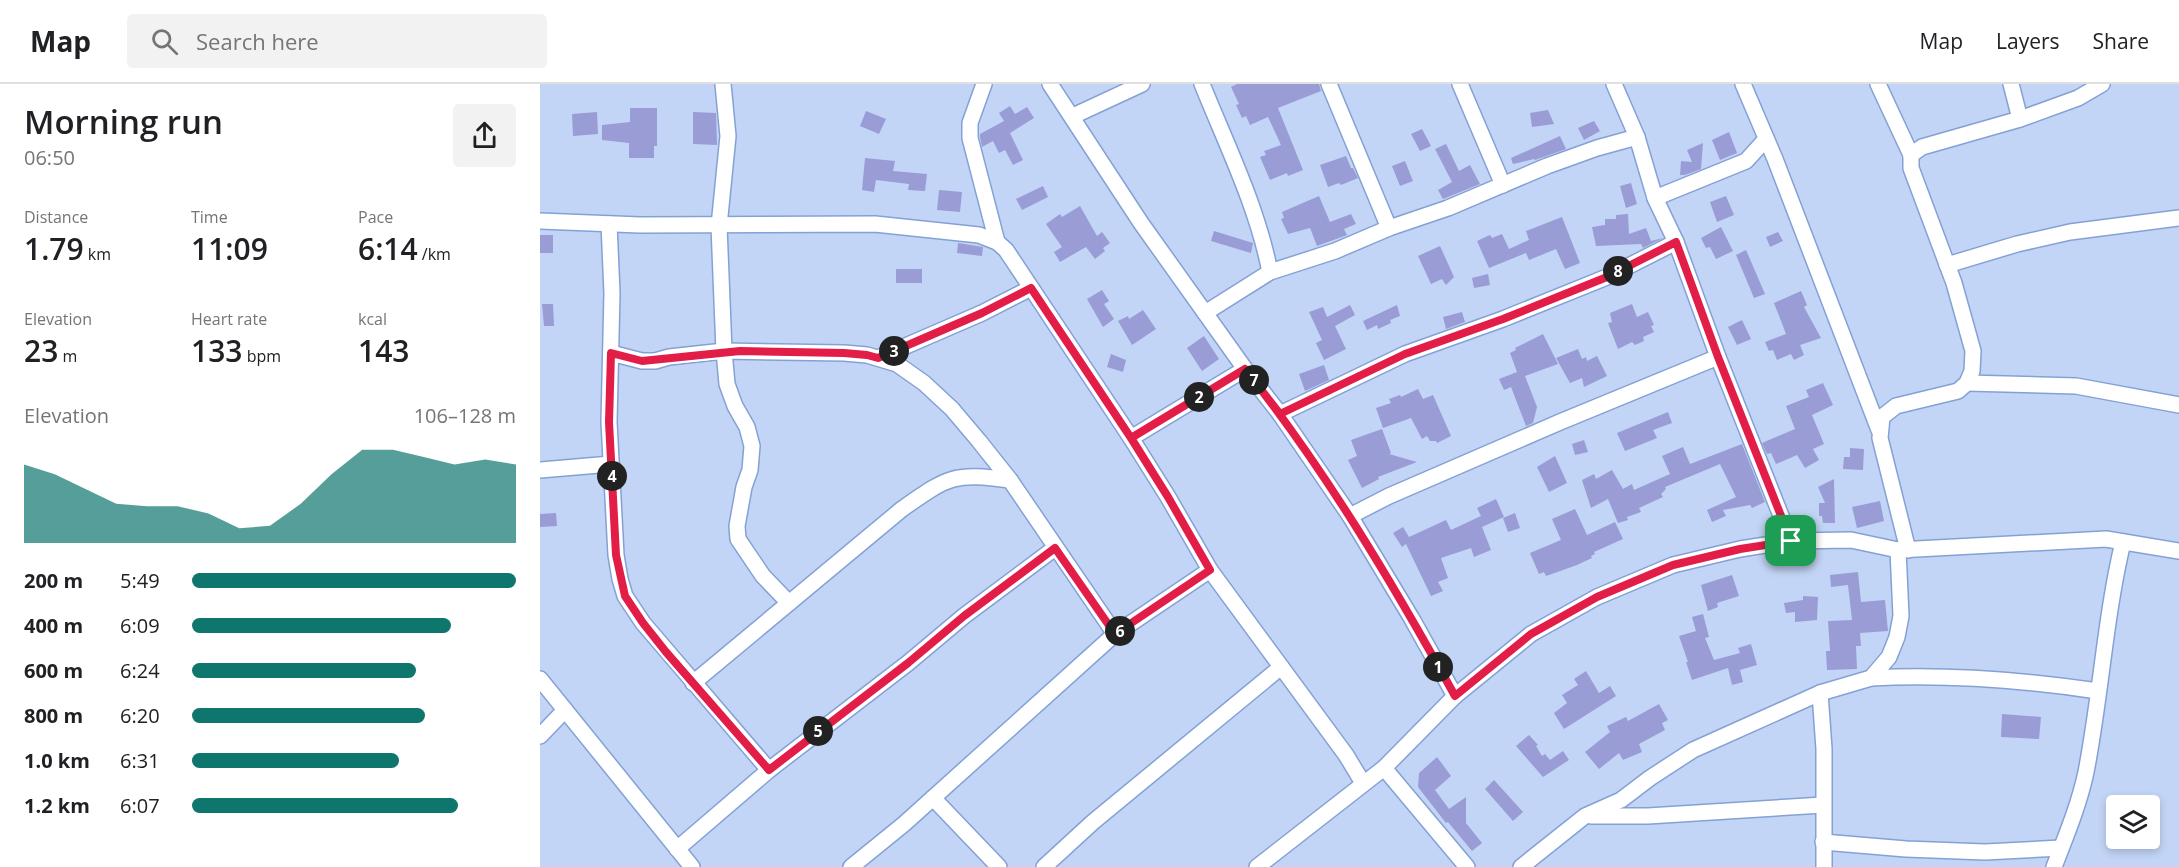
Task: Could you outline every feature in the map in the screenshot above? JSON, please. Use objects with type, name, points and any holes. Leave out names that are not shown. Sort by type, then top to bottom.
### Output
[{"type":"street","points":[[723,84],[728,136],[719,226],[724,351],[727,384],[753,446],[737,526],[738,539],[764,576],[789,603]]},
{"type":"street","points":[[984,84],[970,123],[970,138],[998,242]]},
{"type":"street","points":[[1050,84],[1141,223],[1245,369],[1280,414],[1350,516],[1455,696]]},
{"type":"street","points":[[1073,117],[1142,84]]},
{"type":"street","points":[[1202,84],[1256,217],[1270,272]]},
{"type":"street","points":[[1329,84],[1389,228]]},
{"type":"street","points":[[1460,84],[1503,185]]},
{"type":"street","points":[[1614,84],[1637,137],[1655,198],[1676,242],[1718,357],[1791,541]]},
{"type":"street","points":[[1743,84],[1879,429],[1903,550],[1901,616],[1897,637],[1889,657],[1871,678]]},
{"type":"street","points":[[1878,84],[1911,155],[1911,168],[1947,265],[1973,351],[1972,371],[1967,383],[1958,391],[1896,406],[1882,417],[1879,429]]},
{"type":"street","points":[[2010,84],[2020,119]]},
{"type":"street","points":[[1911,155],[1922,147],[2020,119],[2078,98],[2102,84]]},
{"type":"street","points":[[1205,313],[1270,272],[1335,251],[1389,228],[1448,208],[1557,162],[1637,137]]},
{"type":"street","points":[[1655,198],[1746,161],[1766,139]]},
{"type":"street","points":[[1947,265],[2017,244],[2070,232],[2179,218]]},
{"type":"street","points":[[540,221],[719,226],[875,224],[967,232],[998,242],[1006,250],[1131,438],[1210,570],[1346,755],[1363,783]]},
{"type":"street","points":[[609,224],[612,293],[609,422],[616,555],[625,596],[643,623],[769,770]]},
{"type":"street","points":[[1280,414],[1405,354],[1503,319],[1607,277],[1676,242]]},
{"type":"street","points":[[878,358],[982,313],[1031,288]]},
{"type":"street","points":[[611,353],[642,361],[724,351],[844,353],[867,355],[897,364],[924,383],[952,409],[1010,480],[1115,634]]},
{"type":"street","points":[[1350,516],[1389,496],[1560,422],[1718,357]]},
{"type":"street","points":[[1131,438],[1245,369]]},
{"type":"street","points":[[1967,383],[2076,386],[2179,405]]},
{"type":"street","points":[[540,470],[611,464]]},
{"type":"street","points":[[693,683],[902,509],[938,484],[955,477],[979,476],[1010,480]]},
{"type":"street","points":[[1260,866],[1384,768],[1455,696],[1531,634],[1597,597],[1673,565],[1740,549],[1791,541],[1851,540],[1903,550],[2106,539],[2179,551]]},
{"type":"street","points":[[2054,867],[2075,813],[2085,774],[2116,571],[2123,542]]},
{"type":"street","points":[[677,849],[769,770],[908,663],[964,616],[1055,548]]},
{"type":"street","points":[[851,867],[904,824],[1115,634],[1210,570]]},
{"type":"street","points":[[1044,867],[1093,822],[1281,667]]},
{"type":"street","points":[[1521,867],[1585,816],[1621,800],[1693,750],[1820,693],[1871,678],[1909,676],[1960,677],[2054,684],[2098,691]]},
{"type":"street","points":[[540,679],[692,867]]},
{"type":"street","points":[[1820,693],[1824,749],[1824,867]]},
{"type":"street","points":[[540,736],[565,710]]},
{"type":"street","points":[[1384,768],[1467,867]]},
{"type":"street","points":[[933,798],[999,867]]},
{"type":"street","points":[[1585,816],[1648,816],[1823,805]]},
{"type":"street","points":[[1823,842],[1906,849],[1985,852],[2061,848]]},
{"type":"building","points":[[1237,84],[1319,84],[1321,91],[1278,108],[1303,170],[1270,180],[1260,157],[1266,155],[1264,151],[1281,145],[1268,117],[1250,125],[1246,116],[1242,118],[1236,105],[1239,104],[1231,87]]},
{"type":"building","points":[[1010,106],[1015,114],[1027,107],[1034,118],[1010,133],[1023,160],[1013,165],[1005,150],[999,153],[993,141],[982,147],[980,137],[980,134],[1004,121],[999,113]]},
{"type":"building","points":[[630,108],[657,108],[657,146],[654,146],[654,158],[629,158],[629,143],[602,140],[602,125],[630,122]]},
{"type":"building","points":[[1548,110],[1554,124],[1532,127],[1530,113]]},
{"type":"building","points":[[866,111],[886,119],[879,134],[860,126]]},
{"type":"building","points":[[597,112],[598,134],[573,136],[572,114]]},
{"type":"building","points":[[693,112],[716,113],[717,145],[693,144]]},
{"type":"building","points":[[1594,121],[1600,131],[1584,140],[1578,128]]},
{"type":"building","points":[[1422,129],[1431,146],[1420,151],[1411,134]]},
{"type":"building","points":[[1729,132],[1737,153],[1720,160],[1712,140]]},
{"type":"building","points":[[1560,136],[1566,149],[1535,160],[1513,164],[1511,158]]},
{"type":"building","points":[[1703,143],[1701,169],[1680,175],[1681,161],[1692,162],[1687,150]]},
{"type":"building","points":[[1446,144],[1459,171],[1470,165],[1480,184],[1443,199],[1438,190],[1452,182],[1435,149]]},
{"type":"building","points":[[1346,156],[1358,178],[1341,185],[1339,183],[1328,187],[1320,165]]},
{"type":"building","points":[[865,158],[895,161],[893,171],[927,174],[925,191],[908,190],[909,184],[876,180],[874,192],[862,190]]},
{"type":"building","points":[[1405,161],[1413,181],[1400,186],[1392,166]]},
{"type":"building","points":[[1631,183],[1637,204],[1626,208],[1620,186]]},
{"type":"building","points":[[1043,186],[1048,197],[1022,210],[1016,199]]},
{"type":"building","points":[[939,190],[962,192],[960,212],[937,210]]},
{"type":"building","points":[[1319,196],[1330,222],[1351,214],[1356,224],[1344,229],[1347,235],[1317,246],[1310,228],[1288,234],[1281,219],[1284,218],[1282,212]]},
{"type":"building","points":[[1726,196],[1734,215],[1717,222],[1710,202]]},
{"type":"building","points":[[1080,206],[1097,236],[1102,232],[1110,243],[1103,248],[1105,251],[1095,259],[1086,247],[1060,262],[1054,252],[1062,247],[1046,224],[1060,214],[1062,217]]},
{"type":"building","points":[[1628,214],[1629,234],[1646,228],[1651,241],[1663,238],[1643,248],[1641,244],[1596,246],[1592,227],[1605,225],[1605,219],[1616,219],[1616,215]]},
{"type":"building","points":[[1562,217],[1580,263],[1565,269],[1556,249],[1529,260],[1526,253],[1489,268],[1477,241],[1490,235],[1492,238],[1502,234],[1509,249],[1529,240],[1526,231]]},
{"type":"building","points":[[1721,227],[1733,251],[1716,259],[1710,247],[1706,248],[1701,238]]},
{"type":"building","points":[[1214,231],[1253,243],[1251,253],[1211,241]]},
{"type":"building","points":[[1778,232],[1783,241],[1770,247],[1766,237]]},
{"type":"building","points":[[540,235],[553,235],[553,253],[540,253]]},
{"type":"building","points":[[958,243],[983,247],[982,256],[957,253]]},
{"type":"building","points":[[1440,246],[1454,277],[1446,285],[1442,279],[1431,284],[1418,256]]},
{"type":"building","points":[[1746,250],[1765,294],[1754,298],[1736,255]]},
{"type":"building","points":[[896,269],[922,269],[922,283],[896,283]]},
{"type":"building","points":[[1488,274],[1490,285],[1474,288],[1472,278]]},
{"type":"building","points":[[1102,290],[1109,301],[1104,304],[1114,319],[1103,327],[1087,299]]},
{"type":"building","points":[[1801,291],[1807,305],[1804,307],[1821,338],[1800,345],[1804,355],[1794,360],[1791,354],[1777,360],[1773,350],[1769,351],[1765,342],[1786,334],[1774,303]]},
{"type":"building","points":[[542,304],[553,304],[554,326],[544,326]]},
{"type":"building","points":[[1632,304],[1637,317],[1648,312],[1654,325],[1651,326],[1654,332],[1643,337],[1644,341],[1635,345],[1632,342],[1618,349],[1608,323],[1612,322],[1610,313]]},
{"type":"building","points":[[1350,305],[1355,315],[1335,326],[1346,349],[1324,360],[1316,343],[1322,340],[1309,312],[1323,307],[1327,317]]},
{"type":"building","points":[[1397,305],[1400,316],[1378,329],[1377,325],[1367,330],[1363,321]]},
{"type":"building","points":[[1143,310],[1156,329],[1132,345],[1118,321],[1128,316],[1129,319]]},
{"type":"building","points":[[1462,312],[1465,322],[1446,329],[1443,317]]},
{"type":"building","points":[[1742,320],[1751,339],[1737,345],[1728,327]]},
{"type":"building","points":[[1543,334],[1558,364],[1525,376],[1537,407],[1533,423],[1526,426],[1511,387],[1504,390],[1499,379],[1517,372],[1510,353],[1516,350],[1515,348]]},
{"type":"building","points":[[1204,336],[1219,359],[1202,371],[1187,348]]},
{"type":"building","points":[[1578,349],[1582,359],[1586,357],[1587,361],[1597,356],[1607,376],[1584,387],[1582,378],[1570,383],[1556,358]]},
{"type":"building","points":[[1111,354],[1126,360],[1123,372],[1107,367]]},
{"type":"building","points":[[1324,365],[1329,380],[1305,391],[1299,374]]},
{"type":"building","points":[[1823,383],[1833,405],[1812,415],[1824,444],[1813,449],[1819,460],[1805,468],[1797,455],[1776,464],[1771,453],[1767,454],[1762,443],[1795,429],[1786,406],[1809,397],[1806,390]]},
{"type":"building","points":[[1418,389],[1423,399],[1433,395],[1451,436],[1437,443],[1430,441],[1427,436],[1422,439],[1411,418],[1383,428],[1376,408],[1391,403],[1389,399],[1400,395],[1401,397]]},
{"type":"building","points":[[1668,412],[1672,423],[1653,430],[1657,438],[1625,451],[1617,433]]},
{"type":"building","points":[[1382,429],[1391,453],[1389,454],[1417,462],[1378,477],[1379,479],[1362,488],[1348,460],[1357,456],[1351,440]]},
{"type":"building","points":[[1584,440],[1588,452],[1575,455],[1572,444]]},
{"type":"building","points":[[1742,444],[1765,502],[1752,508],[1750,505],[1723,510],[1726,516],[1712,522],[1707,510],[1736,497],[1720,464],[1665,487],[1666,489],[1661,494],[1663,497],[1639,508],[1641,512],[1627,517],[1628,520],[1618,523],[1608,499],[1591,508],[1582,480],[1594,474],[1596,479],[1612,470],[1623,489],[1632,484],[1634,490],[1670,474],[1662,456],[1683,447],[1690,464]]},
{"type":"building","points":[[1850,448],[1864,449],[1863,470],[1843,469],[1844,457],[1850,457]]},
{"type":"building","points":[[1555,456],[1567,483],[1549,492],[1537,467]]},
{"type":"building","points":[[1834,479],[1835,523],[1823,523],[1822,516],[1819,516],[1819,503],[1825,503],[1818,487]]},
{"type":"building","points":[[1496,499],[1504,517],[1482,527],[1491,550],[1474,557],[1471,548],[1441,558],[1448,578],[1438,582],[1443,591],[1431,596],[1406,544],[1402,547],[1393,533],[1403,527],[1409,537],[1446,520],[1451,530],[1481,516],[1477,508]]},
{"type":"building","points":[[1880,501],[1884,521],[1857,528],[1852,507]]},
{"type":"building","points":[[1575,509],[1587,535],[1615,522],[1623,539],[1594,552],[1592,558],[1577,565],[1546,576],[1544,572],[1539,574],[1530,553],[1561,540],[1552,519]]},
{"type":"building","points":[[556,513],[557,526],[540,527],[540,514]]},
{"type":"building","points":[[1515,513],[1520,528],[1508,532],[1503,518]]},
{"type":"building","points":[[1858,572],[1861,602],[1885,600],[1888,631],[1860,633],[1861,646],[1856,646],[1857,669],[1827,670],[1826,651],[1830,651],[1828,621],[1852,620],[1848,585],[1831,587],[1830,575]]},
{"type":"building","points":[[1732,575],[1739,596],[1717,603],[1718,607],[1708,611],[1701,585]]},
{"type":"building","points":[[1803,596],[1818,597],[1817,620],[1795,622],[1795,612],[1786,613],[1784,603],[1803,600]]},
{"type":"building","points":[[1703,614],[1709,637],[1705,638],[1714,660],[1740,653],[1738,648],[1751,644],[1757,665],[1740,670],[1743,682],[1732,685],[1728,668],[1692,680],[1679,636],[1696,631],[1692,617]]},
{"type":"building","points":[[1586,671],[1599,693],[1610,686],[1616,696],[1564,729],[1554,713],[1567,703],[1562,695],[1578,685],[1574,679]]},
{"type":"building","points":[[1659,704],[1668,720],[1662,723],[1665,730],[1639,744],[1642,752],[1623,760],[1619,753],[1599,769],[1585,752],[1610,732],[1607,726],[1626,717],[1628,721]]},
{"type":"building","points":[[2002,714],[2041,717],[2039,739],[2001,737]]},
{"type":"building","points":[[1529,735],[1538,745],[1536,746],[1542,756],[1545,754],[1550,760],[1563,751],[1569,760],[1543,777],[1516,746]]},
{"type":"building","points":[[1437,757],[1451,776],[1435,790],[1449,809],[1466,797],[1466,823],[1482,843],[1472,851],[1448,822],[1446,823],[1418,787],[1419,773]]},
{"type":"building","points":[[1494,780],[1523,812],[1513,821],[1485,789]]},
{"type":"route","points":[[1791,541],[1718,357],[1676,242],[1607,277],[1503,319],[1405,354],[1280,414],[1245,369],[1188,404],[1131,438],[1210,570],[1115,634],[1055,548],[964,616],[908,663],[769,770],[666,652],[625,596],[616,555],[609,422],[611,353],[642,361],[724,351],[844,353],[878,358],[982,313],[1031,288],[1131,438],[1245,369],[1280,414],[1350,516],[1455,696],[1531,634],[1597,597],[1673,565],[1740,549],[1791,541]]}]
